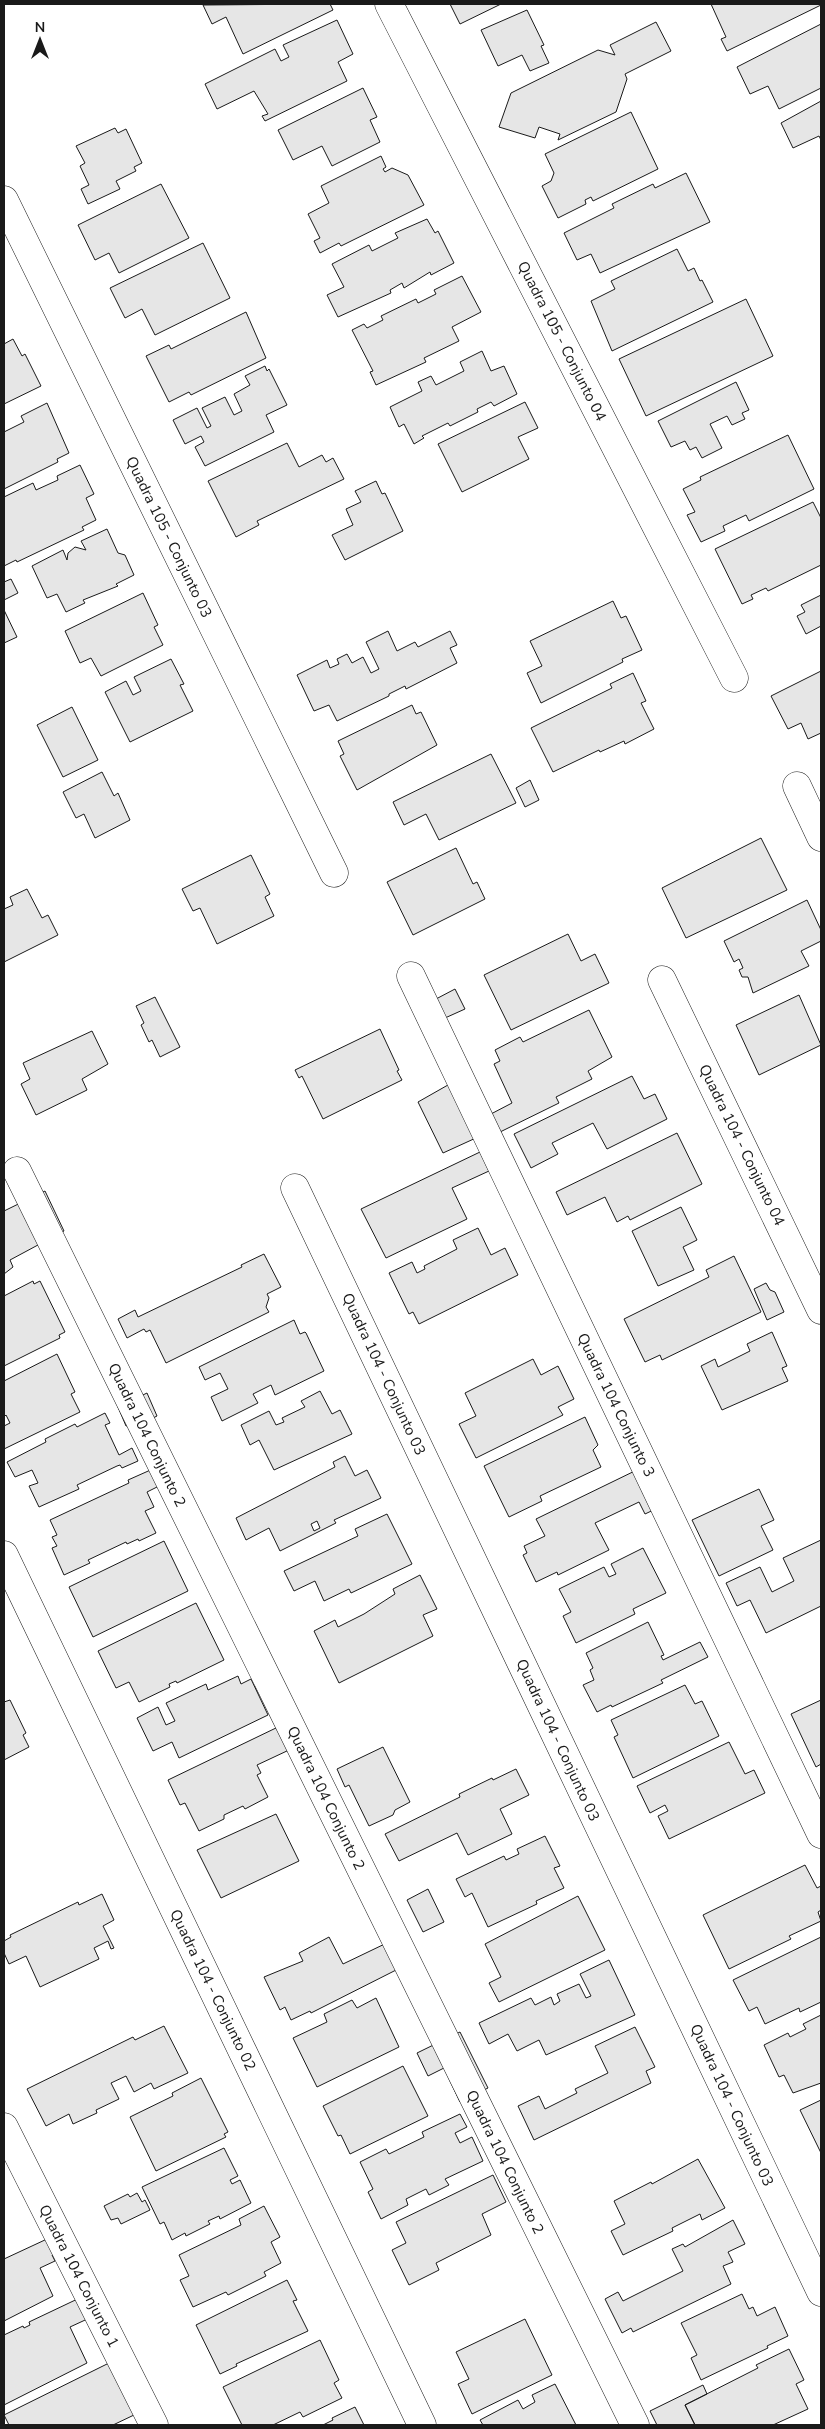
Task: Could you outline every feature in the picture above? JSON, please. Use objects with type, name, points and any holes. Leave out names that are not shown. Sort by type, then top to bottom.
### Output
[{"type":"street","name":"Quadra 105 - Conjunto 04","points":[[389,4],[734,678]]},
{"type":"street","name":"Quadra 105 - Conjunto 03","points":[[4,200],[334,874]]},
{"type":"street","points":[[797,786],[821,837]]},
{"type":"street","name":"Quadra 104 Conjunto 3","points":[[411,976],[821,1834]]},
{"type":"street","name":"Quadra 104 - Conjunto 04","points":[[662,980],[821,1310]]},
{"type":"street","name":"Quadra 104 Conjunto 2","points":[[17,1171],[635,2425]]},
{"type":"street","name":"Quadra 104 - Conjunto 03","points":[[295,1188],[821,2292]]},
{"type":"street","name":"Quadra 104 - Conjunto 02","points":[[4,1555],[422,2425]]},
{"type":"street","name":"Quadra 104 Conjunto 1","points":[[4,2127],[154,2425]]},
{"type":"building","points":[[330,4],[333,10],[243,54],[226,17],[212,24],[203,5]]},
{"type":"building","points":[[450,4],[501,4],[460,24]]},
{"type":"building","points":[[711,4],[821,5],[727,51],[721,39],[726,37]]},
{"type":"building","points":[[527,10],[544,45],[541,46],[549,63],[530,71],[522,55],[498,66],[481,30]]},
{"type":"building","points":[[337,20],[353,54],[338,62],[347,81],[265,121],[262,116],[268,114],[254,91],[217,109],[205,84],[275,49],[281,61],[289,57],[283,45]]},
{"type":"building","points":[[656,22],[671,51],[625,74],[627,79],[616,112],[558,140],[560,134],[539,127],[535,138],[499,127],[511,93],[598,50],[615,55],[610,45]]},
{"type":"building","points":[[821,24],[821,88],[779,109],[768,86],[750,94],[737,67]]},
{"type":"building","points":[[363,88],[377,117],[370,120],[380,142],[332,166],[322,146],[293,160],[278,130]]},
{"type":"building","points":[[821,101],[821,140],[819,136],[793,148],[781,123]]},
{"type":"building","points":[[631,112],[658,169],[593,201],[591,197],[585,200],[586,204],[558,218],[542,186],[551,181],[554,173],[545,154]]},
{"type":"building","points":[[115,128],[118,133],[126,129],[142,163],[134,167],[136,171],[116,181],[120,189],[88,204],[81,189],[89,185],[80,166],[85,163],[76,146]]},
{"type":"building","points":[[381,156],[386,167],[383,169],[385,172],[392,168],[408,175],[424,205],[341,246],[339,243],[320,253],[314,241],[320,238],[308,214],[329,203],[321,186]]},
{"type":"building","points":[[686,173],[710,222],[600,273],[591,254],[577,260],[564,233],[614,208],[612,204],[653,184],[655,188]]},
{"type":"building","points":[[161,184],[189,238],[119,273],[109,253],[95,260],[78,225]]},
{"type":"building","points":[[427,219],[435,233],[438,231],[454,263],[431,275],[430,272],[404,288],[402,283],[390,290],[391,293],[338,317],[327,295],[344,287],[332,264],[369,245],[372,251],[398,238],[395,233]]},
{"type":"building","points":[[203,243],[230,298],[155,335],[142,309],[125,318],[110,288]]},
{"type":"building","points":[[677,249],[688,271],[694,268],[713,302],[612,351],[591,301],[615,289],[611,281]]},
{"type":"building","points":[[462,276],[481,312],[452,327],[459,341],[424,358],[426,362],[376,385],[370,372],[373,371],[352,330],[364,324],[367,328],[383,320],[381,316],[416,299],[418,303],[436,294],[434,290]]},
{"type":"building","points":[[746,299],[773,356],[646,416],[619,359]]},
{"type":"building","points":[[246,312],[266,358],[191,395],[189,392],[169,402],[146,356],[169,345],[171,349]]},
{"type":"building","points":[[13,339],[22,356],[25,354],[41,386],[4,404],[4,344]]},
{"type":"building","points":[[482,351],[491,371],[504,366],[517,394],[494,406],[491,402],[477,409],[478,412],[450,426],[448,423],[422,436],[424,438],[414,444],[404,424],[399,427],[390,407],[422,391],[418,382],[431,376],[436,385],[464,371],[460,362]]},
{"type":"building","points":[[265,366],[267,371],[269,369],[287,405],[266,415],[274,432],[205,466],[195,447],[204,442],[201,436],[185,444],[173,420],[197,408],[207,428],[211,426],[202,408],[225,397],[234,415],[242,411],[234,394],[250,385],[245,376]]},
{"type":"building","points":[[736,382],[749,410],[742,413],[745,419],[732,425],[727,416],[710,424],[722,448],[702,458],[696,447],[690,450],[685,441],[671,447],[658,421]]},
{"type":"building","points":[[525,402],[538,428],[518,437],[529,459],[462,492],[438,444]]},
{"type":"building","points":[[47,403],[69,453],[57,459],[58,462],[4,489],[4,432],[24,422],[21,416]]},
{"type":"building","points":[[788,435],[814,489],[749,521],[746,515],[723,526],[725,531],[701,542],[687,515],[695,512],[683,489],[701,480],[700,477]]},
{"type":"building","points":[[287,443],[299,467],[322,455],[326,462],[333,458],[344,479],[257,521],[259,525],[236,537],[208,481]]},
{"type":"building","points":[[80,465],[94,494],[86,498],[96,520],[82,527],[84,530],[17,562],[16,560],[4,566],[4,497],[33,483],[36,490],[58,480],[57,476]]},
{"type":"building","points":[[376,481],[382,494],[385,493],[403,531],[345,560],[332,535],[353,525],[346,509],[361,502],[355,491]]},
{"type":"building","points":[[813,502],[821,518],[821,565],[768,591],[766,588],[751,595],[753,599],[742,604],[715,549]]},
{"type":"building","points":[[107,529],[118,553],[125,555],[134,575],[116,584],[118,586],[83,600],[85,603],[66,612],[57,594],[47,598],[32,566],[63,550],[67,560],[68,553],[75,547],[86,550],[81,541]]},
{"type":"building","points":[[11,579],[18,593],[4,600],[4,582]]},
{"type":"building","points":[[143,593],[158,625],[154,627],[163,645],[101,676],[91,658],[80,663],[65,631]]},
{"type":"building","points":[[821,595],[821,626],[806,634],[797,616],[805,612],[801,605]]},
{"type":"building","points":[[613,601],[621,618],[626,616],[642,650],[622,659],[623,662],[541,703],[527,673],[542,666],[530,641]]},
{"type":"building","points":[[4,610],[17,637],[4,643]]},
{"type":"building","points":[[388,631],[397,651],[415,642],[418,647],[450,631],[457,645],[450,648],[457,663],[406,689],[405,686],[389,694],[389,696],[337,721],[329,705],[314,711],[297,675],[327,660],[330,668],[339,664],[337,659],[347,654],[352,663],[363,657],[371,673],[379,669],[366,642]]},
{"type":"building","points":[[171,659],[184,684],[180,685],[193,711],[130,742],[105,692],[126,681],[133,695],[141,691],[134,677]]},
{"type":"building","points":[[821,671],[821,733],[808,739],[801,723],[788,729],[771,696]]},
{"type":"building","points":[[633,673],[646,701],[641,703],[654,729],[625,744],[624,741],[600,752],[599,750],[553,772],[531,728],[612,688],[610,684]]},
{"type":"building","points":[[412,705],[416,714],[421,712],[437,745],[357,790],[340,756],[344,754],[338,741]]},
{"type":"building","points":[[72,707],[98,760],[63,777],[37,725]]},
{"type":"building","points":[[491,754],[516,803],[439,840],[426,814],[404,825],[393,802]]},
{"type":"building","points":[[102,772],[114,796],[118,793],[130,820],[95,838],[84,814],[76,818],[63,792]]},
{"type":"building","points":[[530,780],[539,800],[525,807],[516,788]]},
{"type":"building","points":[[761,838],[787,890],[686,938],[662,888]]},
{"type":"building","points":[[456,848],[473,884],[477,882],[485,899],[413,935],[387,882]]},
{"type":"building","points":[[251,855],[270,894],[265,897],[274,916],[217,944],[200,908],[193,911],[182,889]]},
{"type":"building","points":[[27,889],[42,918],[48,915],[58,935],[4,962],[4,909],[13,905],[10,897]]},
{"type":"building","points":[[807,900],[821,930],[821,941],[801,951],[809,966],[753,993],[748,977],[742,977],[739,970],[743,968],[739,959],[734,962],[724,941]]},
{"type":"building","points":[[568,934],[581,961],[595,954],[609,983],[511,1030],[484,975]]},
{"type":"building","points":[[455,989],[465,1009],[445,1018],[436,999]]},
{"type":"building","points":[[799,995],[821,1045],[759,1075],[736,1025]]},
{"type":"building","points":[[155,997],[180,1047],[160,1057],[152,1040],[149,1042],[141,1025],[144,1023],[136,1006]]},
{"type":"building","points":[[589,1010],[612,1057],[588,1071],[592,1079],[556,1097],[559,1103],[498,1133],[489,1115],[512,1103],[494,1064],[500,1061],[495,1050],[520,1037],[523,1042]]},
{"type":"building","points":[[380,1029],[402,1080],[323,1119],[302,1076],[299,1078],[295,1070]]},
{"type":"building","points":[[92,1031],[108,1064],[82,1079],[87,1090],[36,1115],[21,1084],[30,1079],[23,1063]]},
{"type":"building","points":[[632,1076],[644,1099],[655,1094],[667,1119],[607,1149],[593,1123],[552,1143],[558,1154],[531,1168],[514,1134]]},
{"type":"building","points":[[462,1077],[489,1132],[443,1153],[418,1102]]},
{"type":"building","points":[[677,1133],[702,1184],[630,1220],[628,1216],[617,1222],[605,1197],[567,1215],[556,1192]]},
{"type":"building","points":[[480,1152],[489,1171],[452,1188],[467,1219],[386,1258],[361,1209]]},
{"type":"building","points":[[45,1191],[64,1231],[10,1260],[13,1267],[4,1274],[4,1211]]},
{"type":"building","points":[[681,1207],[697,1240],[683,1247],[694,1270],[658,1286],[632,1231]]},
{"type":"building","points":[[478,1228],[491,1255],[505,1248],[518,1275],[419,1324],[413,1312],[409,1314],[389,1273],[412,1262],[417,1273],[425,1269],[424,1266],[457,1249],[453,1240]]},
{"type":"building","points":[[264,1254],[281,1287],[267,1294],[269,1298],[266,1307],[269,1312],[166,1363],[150,1330],[146,1332],[144,1329],[127,1338],[118,1319],[135,1310],[138,1317],[242,1267],[241,1265]]},
{"type":"building","points":[[734,1256],[761,1312],[662,1360],[660,1355],[645,1362],[624,1319],[709,1277],[706,1270]]},
{"type":"building","points":[[33,1281],[34,1284],[40,1281],[65,1332],[59,1335],[60,1338],[4,1366],[4,1296]]},
{"type":"building","points":[[766,1283],[770,1290],[775,1292],[784,1312],[767,1320],[754,1289]]},
{"type":"building","points":[[294,1320],[300,1334],[306,1333],[324,1371],[275,1395],[271,1385],[253,1394],[258,1403],[222,1421],[211,1397],[228,1389],[220,1373],[205,1380],[199,1367]]},
{"type":"building","points":[[772,1332],[787,1366],[782,1368],[788,1381],[722,1410],[701,1366],[715,1359],[718,1367],[750,1351],[747,1344]]},
{"type":"building","points":[[57,1354],[75,1392],[71,1394],[80,1412],[4,1449],[4,1426],[10,1423],[6,1415],[4,1417],[4,1381]]},
{"type":"building","points":[[533,1359],[541,1375],[558,1366],[574,1399],[558,1407],[563,1415],[476,1458],[459,1424],[476,1416],[465,1393]]},
{"type":"building","points":[[320,1391],[332,1414],[340,1410],[352,1434],[274,1470],[259,1440],[250,1445],[241,1425],[269,1411],[276,1425],[284,1422],[282,1418],[305,1407],[301,1401]]},
{"type":"building","points":[[147,1393],[157,1416],[147,1421],[147,1423],[126,1426],[118,1407]]},
{"type":"building","points":[[105,1413],[110,1423],[105,1425],[119,1455],[132,1448],[138,1461],[122,1468],[120,1465],[117,1466],[77,1485],[79,1489],[39,1507],[29,1486],[38,1483],[32,1470],[15,1477],[7,1462],[46,1442],[45,1439],[75,1424],[77,1427]]},
{"type":"building","points":[[585,1417],[598,1445],[593,1450],[601,1467],[540,1496],[542,1501],[509,1517],[484,1466]]},
{"type":"building","points":[[345,1456],[355,1476],[367,1470],[381,1498],[334,1520],[336,1523],[280,1551],[269,1528],[246,1540],[236,1518],[335,1467],[333,1462]],"holes":[[[317,1521],[320,1528],[314,1531],[311,1524]]]},
{"type":"building","points":[[645,1466],[664,1505],[645,1514],[639,1502],[595,1523],[609,1550],[558,1575],[557,1572],[536,1582],[523,1555],[527,1553],[524,1546],[545,1536],[536,1519]]},
{"type":"building","points":[[155,1468],[163,1484],[147,1492],[154,1507],[145,1511],[156,1533],[139,1541],[138,1539],[127,1544],[126,1542],[88,1560],[90,1563],[64,1575],[52,1548],[57,1546],[52,1537],[57,1535],[50,1520],[129,1483],[128,1480]]},
{"type":"building","points":[[759,1489],[774,1520],[761,1526],[773,1550],[719,1576],[692,1520]]},
{"type":"building","points":[[387,1514],[412,1564],[351,1593],[349,1589],[324,1601],[315,1581],[294,1591],[284,1571],[358,1536],[355,1529]]},
{"type":"building","points":[[821,1540],[821,1606],[766,1633],[750,1600],[737,1606],[726,1583],[760,1567],[772,1592],[794,1581],[783,1558]]},
{"type":"building","points":[[164,1541],[188,1591],[93,1637],[69,1587]]},
{"type":"building","points":[[643,1548],[666,1593],[633,1609],[635,1614],[576,1643],[563,1616],[571,1612],[559,1589],[604,1567],[609,1577],[616,1574],[611,1564]]},
{"type":"building","points":[[420,1575],[437,1609],[423,1615],[433,1636],[339,1683],[314,1631],[335,1620],[338,1627],[364,1614],[395,1594],[393,1589]]},
{"type":"building","points":[[196,1603],[224,1660],[177,1683],[176,1681],[169,1684],[170,1687],[139,1702],[129,1682],[116,1688],[98,1651]]},
{"type":"building","points":[[648,1622],[664,1655],[661,1656],[663,1660],[700,1642],[708,1657],[661,1680],[663,1683],[597,1712],[583,1685],[594,1680],[590,1670],[593,1668],[586,1653]]},
{"type":"building","points":[[238,1676],[241,1684],[251,1679],[268,1715],[179,1758],[172,1742],[153,1751],[137,1718],[158,1707],[166,1725],[175,1721],[166,1703],[206,1684],[208,1690]]},
{"type":"building","points":[[685,1685],[695,1704],[702,1701],[719,1736],[633,1778],[614,1737],[618,1735],[611,1720]]},
{"type":"building","points":[[10,1700],[26,1733],[23,1735],[29,1747],[4,1760],[4,1702]]},
{"type":"building","points":[[821,1700],[821,1764],[816,1767],[791,1714]]},
{"type":"building","points":[[278,1727],[289,1750],[257,1765],[261,1773],[257,1775],[268,1797],[245,1809],[243,1806],[224,1815],[224,1819],[199,1831],[185,1803],[180,1805],[168,1780]]},
{"type":"building","points":[[729,1742],[745,1774],[754,1770],[765,1793],[669,1839],[658,1816],[668,1811],[665,1805],[650,1813],[637,1786]]},
{"type":"building","points":[[383,1747],[410,1802],[395,1810],[393,1815],[369,1826],[349,1785],[345,1787],[337,1769]]},
{"type":"building","points":[[516,1769],[529,1795],[500,1809],[512,1834],[468,1855],[457,1833],[399,1861],[385,1834],[460,1797],[459,1794]]},
{"type":"building","points":[[276,1814],[299,1861],[221,1898],[197,1850]]},
{"type":"building","points":[[545,1836],[560,1866],[554,1868],[564,1888],[536,1901],[537,1904],[488,1927],[472,1893],[465,1897],[456,1879],[504,1856],[506,1860],[519,1854],[517,1849]]},
{"type":"building","points":[[805,1865],[817,1888],[821,1886],[821,1910],[818,1912],[821,1921],[789,1936],[791,1939],[729,1969],[703,1915]]},
{"type":"building","points":[[428,1889],[444,1922],[423,1932],[407,1900]]},
{"type":"building","points":[[102,1894],[114,1920],[103,1926],[114,1948],[111,1949],[108,1941],[94,1948],[99,1959],[40,1987],[26,1956],[9,1964],[4,1953],[4,1941],[11,1937],[10,1935],[78,1902],[79,1905]]},
{"type":"building","points":[[578,1896],[605,1950],[499,2002],[489,1983],[501,1977],[485,1944]]},
{"type":"building","points":[[329,1937],[343,1964],[393,1940],[404,1966],[311,2013],[310,2011],[291,2020],[285,2007],[280,2010],[264,1977],[303,1961],[299,1953]]},
{"type":"building","points":[[821,1937],[821,2002],[800,2012],[799,2008],[765,2024],[757,2007],[749,2011],[733,1980]]},
{"type":"building","points":[[609,1960],[635,2015],[546,2055],[539,2040],[517,2051],[508,2034],[489,2044],[479,2023],[531,1998],[535,2005],[551,1997],[554,2005],[560,2001],[557,1994],[579,1984],[586,1998],[591,1996],[580,1974]]},
{"type":"building","points":[[376,1998],[399,2047],[317,2087],[293,2038],[327,2022],[324,2014],[352,2000],[357,2008]]},
{"type":"building","points":[[821,2015],[821,2083],[793,2093],[784,2075],[779,2077],[764,2045],[788,2033],[790,2037],[806,2029],[803,2024]]},
{"type":"building","points":[[164,2026],[188,2073],[154,2089],[151,2083],[134,2092],[126,2076],[111,2083],[119,2099],[96,2110],[97,2113],[73,2124],[69,2114],[46,2126],[27,2089],[133,2037],[135,2040]]},
{"type":"building","points":[[635,2027],[655,2067],[646,2071],[651,2083],[534,2140],[518,2106],[539,2096],[545,2109],[577,2093],[575,2089],[608,2073],[595,2046]]},
{"type":"building","points":[[460,2032],[488,2088],[460,2102],[444,2068],[428,2076],[417,2053]]},
{"type":"building","points":[[403,2066],[428,2116],[350,2154],[341,2135],[338,2136],[323,2106]]},
{"type":"building","points":[[201,2078],[228,2132],[224,2134],[226,2137],[156,2171],[130,2117],[173,2096],[172,2093]]},
{"type":"building","points":[[821,2100],[821,2153],[800,2110]]},
{"type":"building","points":[[460,2114],[467,2127],[455,2133],[460,2143],[472,2137],[483,2161],[445,2179],[449,2185],[429,2195],[426,2189],[406,2199],[408,2205],[381,2219],[368,2192],[373,2189],[360,2162],[386,2149],[389,2154],[424,2137],[422,2132]]},
{"type":"building","points":[[224,2148],[238,2176],[230,2180],[232,2184],[240,2180],[251,2203],[220,2219],[219,2216],[208,2221],[210,2224],[186,2236],[185,2233],[172,2240],[164,2222],[160,2224],[142,2187]]},
{"type":"building","points":[[698,2159],[725,2208],[702,2220],[700,2214],[672,2228],[673,2231],[623,2255],[611,2231],[625,2224],[614,2201],[651,2182],[652,2184]]},
{"type":"building","points":[[493,2175],[506,2202],[482,2214],[491,2235],[436,2263],[439,2270],[409,2285],[392,2250],[406,2243],[396,2222]]},
{"type":"building","points":[[137,2193],[142,2202],[145,2200],[150,2210],[121,2224],[118,2218],[111,2220],[104,2206],[128,2194],[130,2197]]},
{"type":"building","points":[[264,2206],[280,2237],[271,2242],[281,2263],[264,2272],[266,2276],[228,2295],[226,2292],[193,2307],[180,2280],[189,2276],[179,2255],[241,2225],[239,2219]]},
{"type":"building","points":[[733,2220],[745,2244],[728,2252],[733,2262],[723,2266],[731,2284],[633,2332],[631,2328],[622,2333],[605,2299],[618,2292],[623,2301],[683,2271],[672,2249],[683,2244],[685,2247]]},
{"type":"building","points":[[47,2239],[57,2253],[52,2255],[55,2261],[40,2268],[53,2296],[4,2321],[4,2259]]},
{"type":"building","points":[[287,2280],[297,2300],[293,2301],[308,2331],[236,2364],[237,2366],[220,2374],[196,2325]]},
{"type":"building","points":[[88,2294],[96,2315],[70,2327],[87,2363],[4,2405],[4,2335],[23,2326],[24,2328],[30,2325],[29,2322]]},
{"type":"building","points":[[742,2294],[749,2309],[753,2307],[757,2316],[775,2307],[788,2336],[767,2346],[768,2348],[701,2380],[691,2358],[697,2355],[681,2323]]},
{"type":"building","points":[[525,2319],[552,2375],[472,2414],[458,2384],[469,2379],[456,2352]]},
{"type":"building","points":[[320,2340],[339,2380],[334,2383],[342,2398],[303,2417],[300,2412],[273,2425],[242,2425],[223,2387]]},
{"type":"building","points":[[789,2349],[804,2380],[796,2384],[808,2409],[773,2425],[695,2425],[685,2405],[758,2368],[756,2365]]},
{"type":"building","points":[[109,2363],[134,2415],[113,2425],[9,2425],[4,2415]]},
{"type":"building","points":[[555,2384],[576,2425],[483,2425],[480,2420],[518,2400],[523,2409],[535,2402],[532,2395]]},
{"type":"building","points":[[703,2385],[707,2394],[685,2405],[695,2425],[657,2425],[650,2411]]},
{"type":"building","points":[[355,2407],[364,2425],[323,2425],[333,2420],[332,2418]]}]
